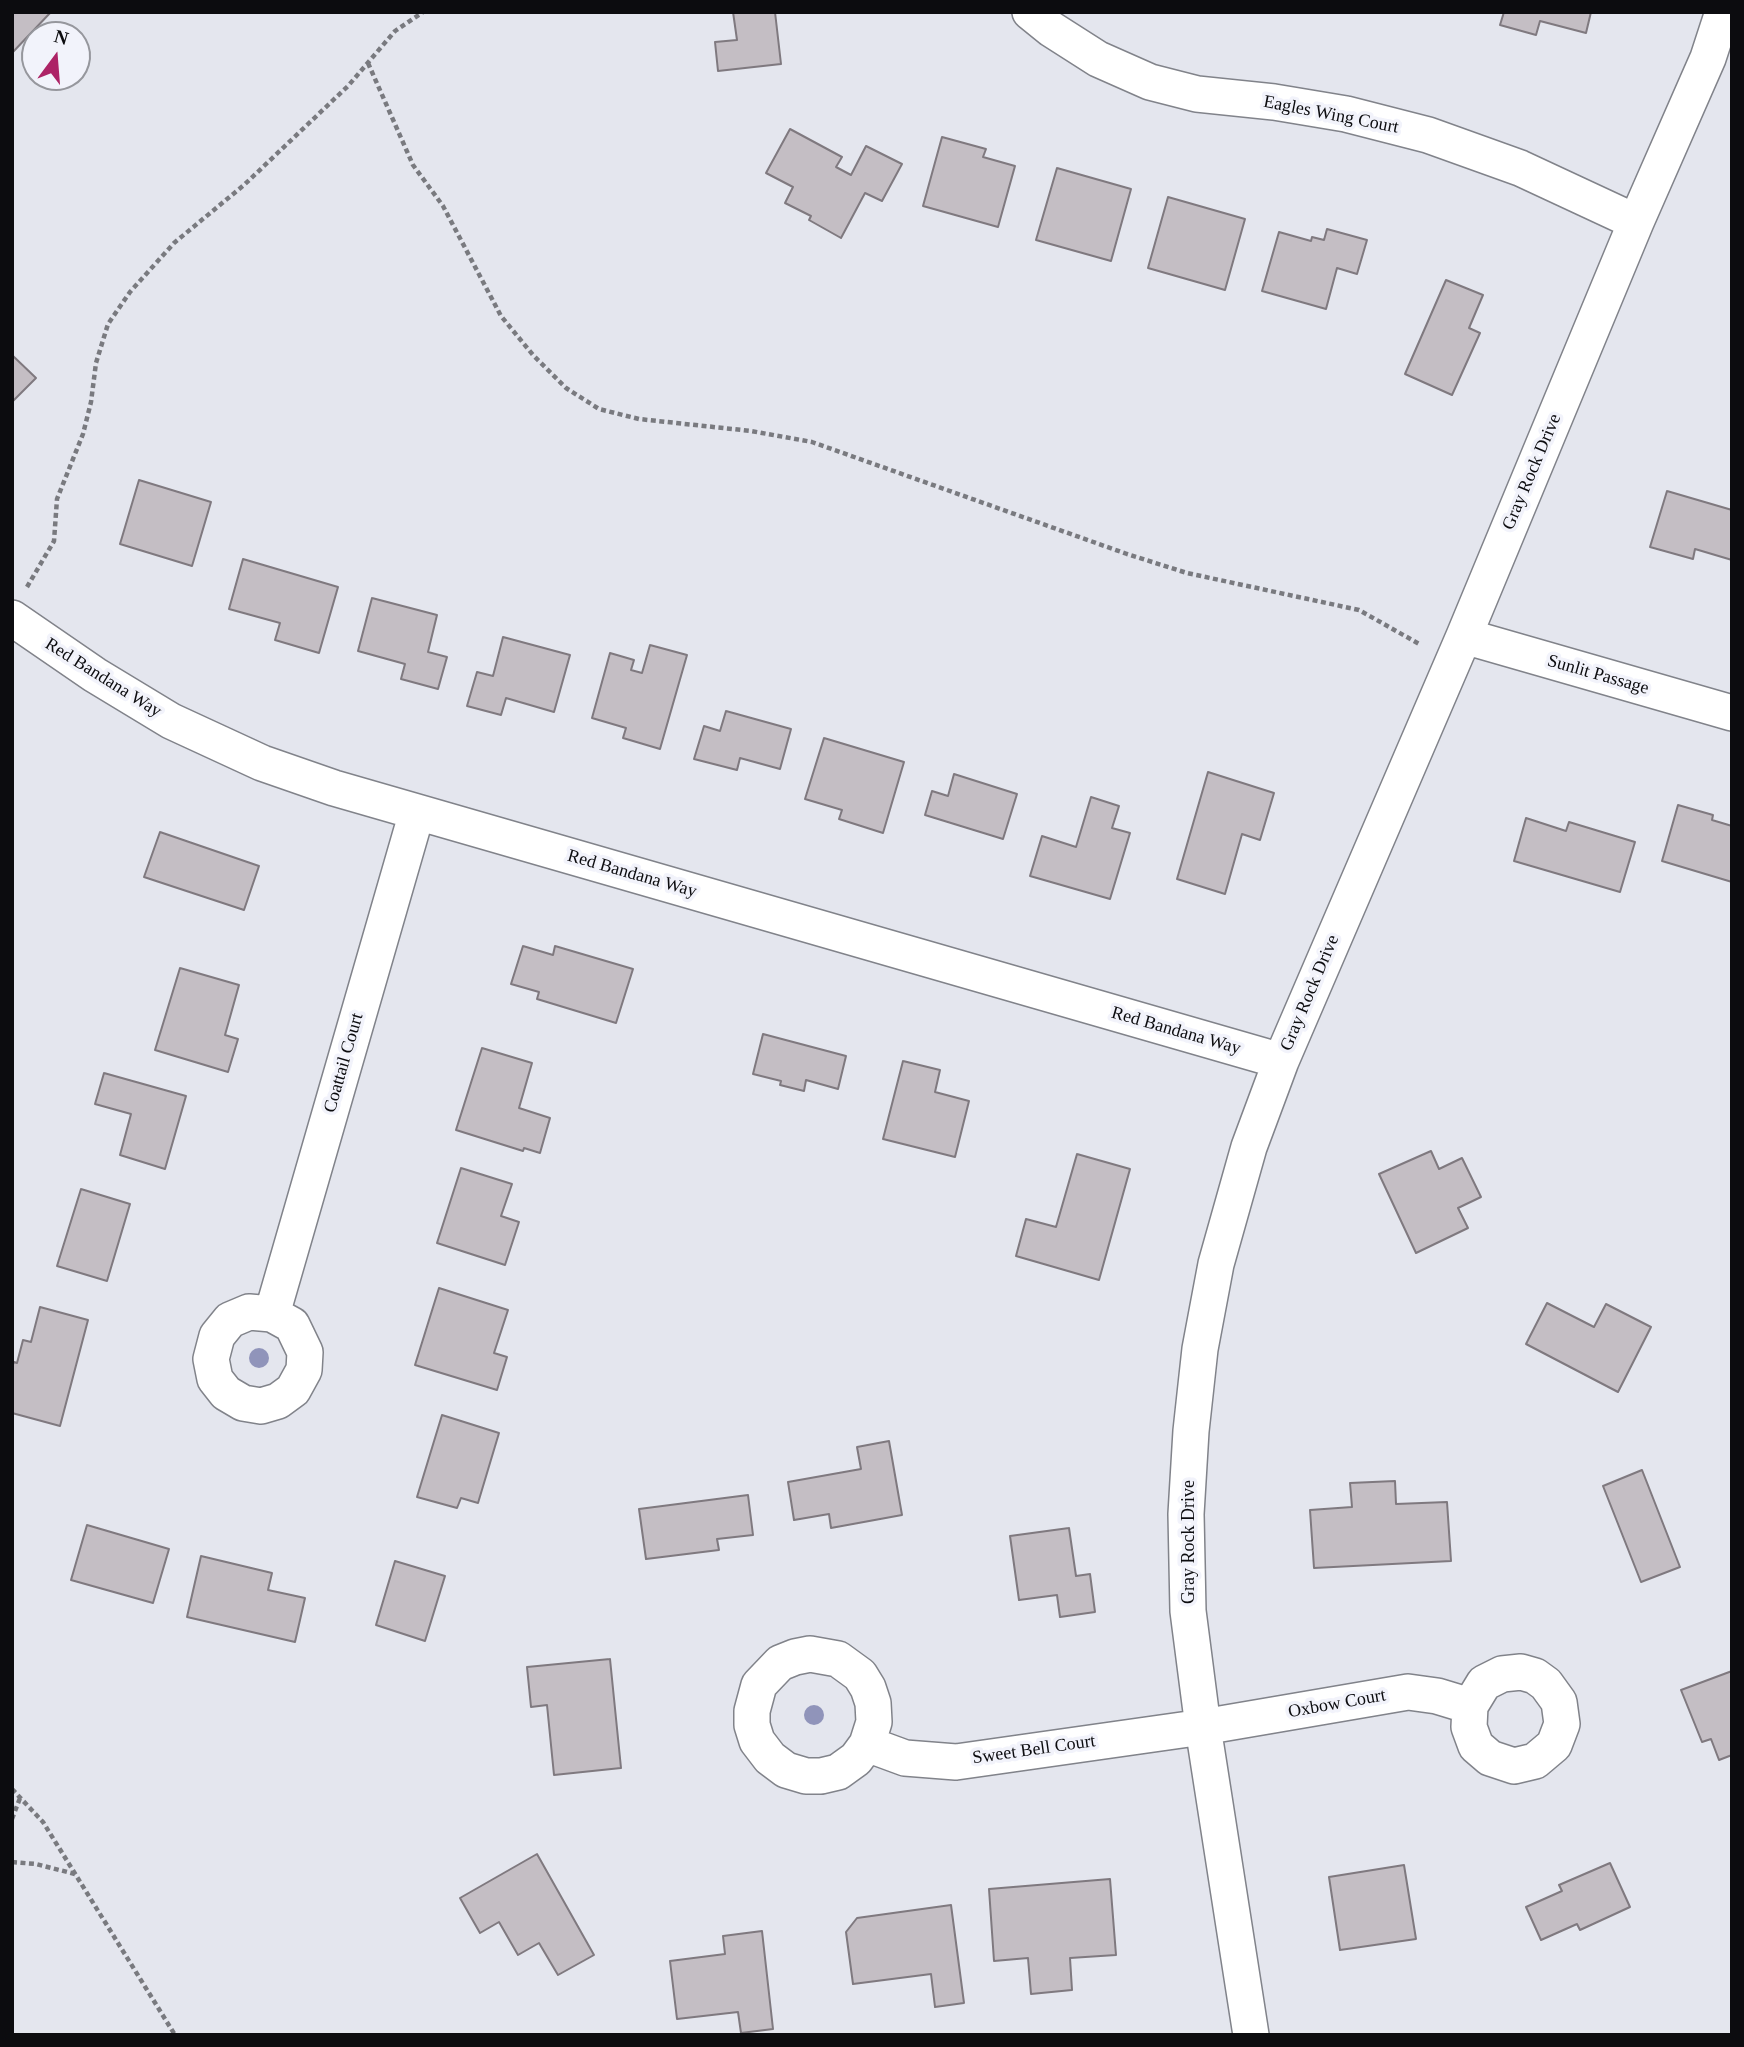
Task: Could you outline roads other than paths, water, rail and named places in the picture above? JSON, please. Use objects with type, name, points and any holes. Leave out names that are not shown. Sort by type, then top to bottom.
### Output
[{"type":"street","name":"Eagles Wing Court","points":[[1030,12],[1098,59],[1150,82],[1197,94],[1274,102],[1346,114],[1428,135],[1520,168],[1636,222]]},
{"type":"street","name":"Gray Rock Drive","points":[[1251,2035],[1203,1727],[1188,1612],[1186,1514],[1191,1431],[1200,1349],[1216,1264],[1249,1147],[1281,1061],[1458,650],[1707,58],[1723,12]]},
{"type":"street","name":"Red Bandana Way","points":[[18,604],[95,676],[171,721],[262,763],[334,788],[1281,1061]]},
{"type":"street","name":"Sunlit Passage","points":[[1458,650],[1732,713]]},
{"type":"street","name":"Coattail Court","points":[[272,1314],[417,812]]},
{"type":"street","name":"Oxbow Court","points":[[1203,1727],[1408,1692],[1437,1696],[1470,1706]]},
{"type":"street","name":"Sweet Bell Court","points":[[867,1744],[905,1758],[956,1762],[1203,1727]]}]
